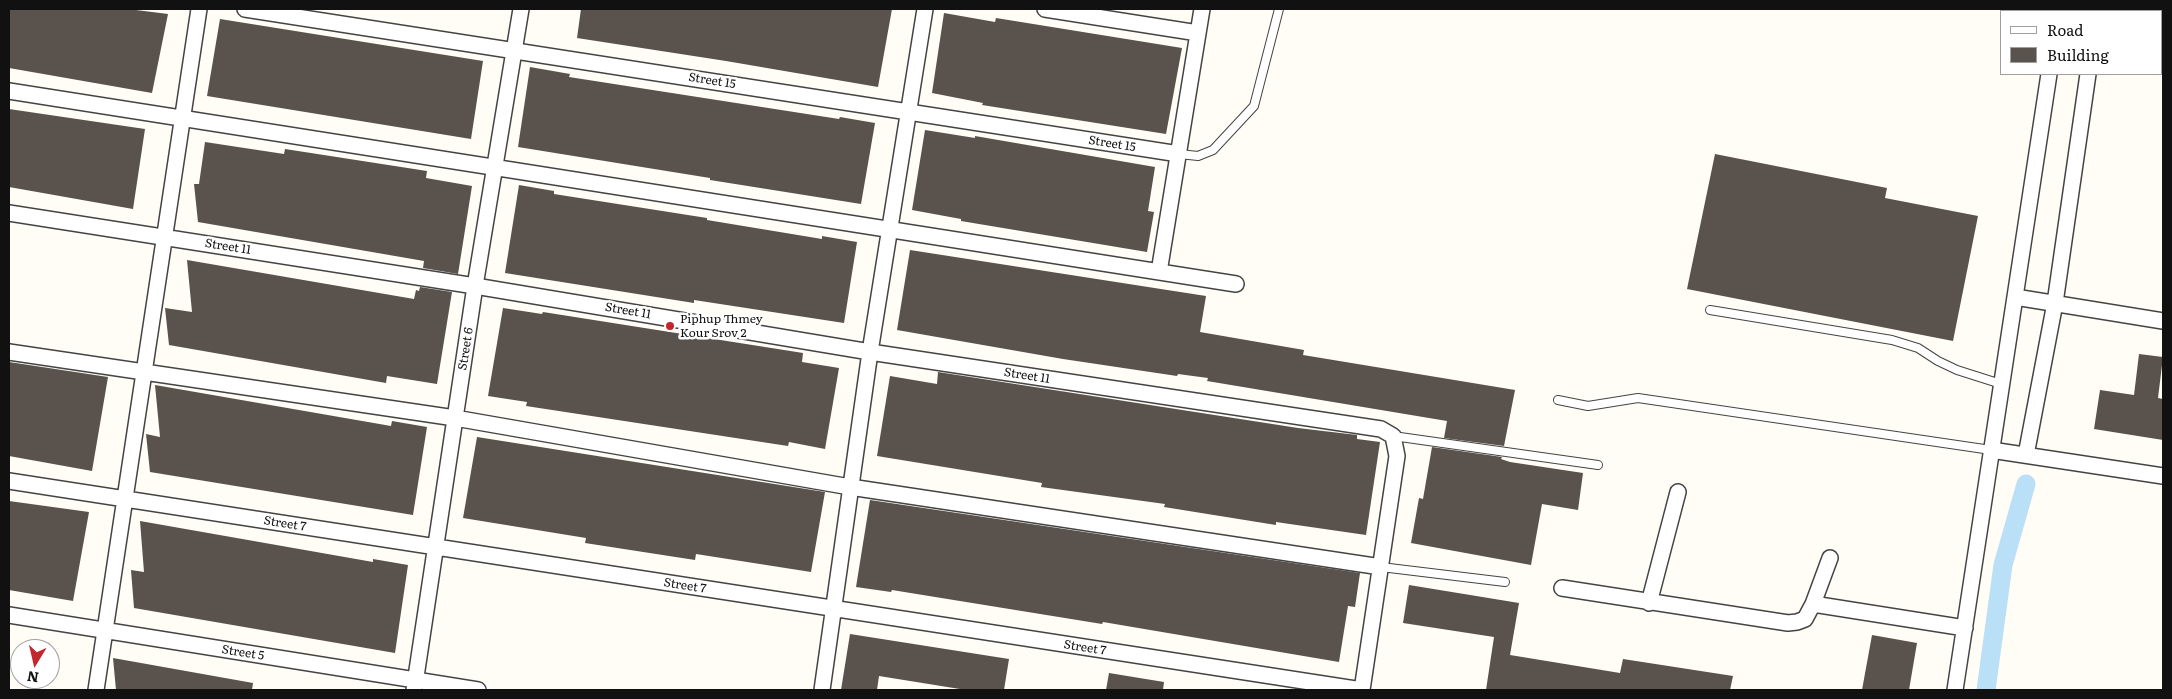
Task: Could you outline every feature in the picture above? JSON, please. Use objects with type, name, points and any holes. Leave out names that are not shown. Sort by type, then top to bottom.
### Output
[{"type":"street","points":[[96,690],[199,9]]},
{"type":"street","name":"Street 15","points":[[245,9],[1179,154]]},
{"type":"street","name":"Street 6","points":[[415,685],[455,418],[521,9]]},
{"type":"street","points":[[822,690],[870,352],[925,9]]},
{"type":"street","points":[[1044,9],[1198,33]]},
{"type":"street","points":[[1159,272],[1202,9]]},
{"type":"street","points":[[1955,690],[2049,75]]},
{"type":"street","points":[[2026,455],[2055,303],[2088,75]]},
{"type":"street","points":[[9,91],[496,166],[1236,284]]},
{"type":"street","name":"Street 11","points":[[9,214],[476,286],[870,352],[1381,429],[1393,436]]},
{"type":"street","points":[[2015,297],[2163,321]]},
{"type":"street","points":[[9,352],[455,418],[850,487],[1381,567]]},
{"type":"street","points":[[1362,690],[1397,456],[1393,436]]},
{"type":"street","points":[[1991,450],[2163,476]]},
{"type":"street","name":"Street 7","points":[[9,482],[1362,690]]},
{"type":"street","points":[[1649,602],[1678,492]]},
{"type":"street","points":[[1562,588],[1788,623],[1797,622],[1804,619],[1812,604],[1830,558]]},
{"type":"street","points":[[1812,604],[1965,628]]},
{"type":"street","name":"Street 5","points":[[9,615],[106,630],[415,685],[478,690]]},
{"type":"lane","points":[[1179,154],[1198,156],[1213,150],[1254,106],[1279,9]]},
{"type":"lane","points":[[1710,310],[1892,340],[1918,348],[1938,362],[1957,370],[2001,384]]},
{"type":"lane","points":[[1558,400],[1588,406],[1638,398],[1991,450]]},
{"type":"lane","points":[[1393,436],[1598,465]]},
{"type":"lane","points":[[1381,567],[1505,582]]},
{"type":"building","points":[[9,9],[128,9],[168,14],[152,93],[9,68]]},
{"type":"building","points":[[581,9],[892,9],[878,87],[577,38]]},
{"type":"building","points":[[944,13],[995,22],[996,18],[1182,48],[1166,134],[982,105],[983,103],[932,93]]},
{"type":"building","points":[[220,19],[483,61],[471,139],[207,96]]},
{"type":"building","points":[[530,67],[570,74],[569,77],[875,123],[861,204],[518,147]]},
{"type":"building","points":[[9,109],[145,129],[133,209],[9,187]]},
{"type":"building","points":[[925,130],[975,138],[975,136],[1155,167],[1148,211],[1154,212],[1147,252],[961,221],[961,219],[912,210]]},
{"type":"building","points":[[205,142],[284,154],[285,149],[427,171],[426,178],[472,186],[458,274],[423,268],[424,261],[198,222],[194,184],[199,184]]},
{"type":"building","points":[[1715,154],[1887,188],[1885,198],[1978,216],[1953,341],[1687,289]]},
{"type":"building","points":[[519,185],[554,191],[554,194],[707,218],[707,220],[822,239],[822,236],[857,242],[844,323],[694,300],[694,303],[505,273]]},
{"type":"building","points":[[910,250],[1206,296],[1200,332],[1304,350],[1303,355],[1515,390],[1504,446],[1444,438],[1447,421],[1207,381],[1208,378],[1178,374],[1177,376],[1063,359],[897,330]]},
{"type":"building","points":[[187,260],[414,299],[416,290],[419,291],[420,287],[452,292],[437,384],[387,376],[386,383],[169,345],[165,308],[192,312]]},
{"type":"building","points":[[503,308],[542,314],[543,312],[803,353],[802,362],[839,368],[825,449],[789,442],[788,446],[526,406],[527,402],[488,396]]},
{"type":"building","points":[[2139,354],[2163,357],[2158,398],[2163,399],[2163,440],[2094,429],[2100,390],[2134,395]]},
{"type":"building","points":[[9,362],[108,377],[92,471],[9,456]]},
{"type":"building","points":[[938,372],[1298,428],[1357,435],[1357,439],[1380,442],[1366,535],[1276,522],[1276,525],[1164,507],[1165,504],[1041,487],[1042,483],[877,456],[890,376],[937,384]]},
{"type":"building","points":[[155,385],[391,426],[392,421],[427,427],[413,515],[150,472],[146,434],[160,437]]},
{"type":"building","points":[[477,437],[825,492],[811,572],[696,554],[695,560],[585,543],[586,538],[463,518]]},
{"type":"building","points":[[1432,447],[1502,457],[1501,459],[1510,462],[1583,473],[1578,510],[1542,504],[1531,565],[1411,543],[1419,498],[1423,499]]},
{"type":"building","points":[[870,500],[1360,573],[1355,607],[1348,606],[1339,662],[1103,622],[1102,624],[892,590],[891,592],[856,587]]},
{"type":"building","points":[[9,501],[89,512],[73,601],[9,590]]},
{"type":"building","points":[[140,521],[373,562],[373,559],[408,565],[395,653],[134,608],[131,570],[144,572]]},
{"type":"building","points":[[1409,585],[1519,603],[1510,655],[1620,673],[1623,659],[1733,676],[1730,690],[1486,690],[1494,637],[1403,623]]},
{"type":"building","points":[[850,634],[1009,659],[1004,690],[966,690],[879,676],[877,690],[841,690]]},
{"type":"building","points":[[1872,635],[1917,643],[1909,690],[1862,690]]},
{"type":"building","points":[[113,658],[253,683],[252,690],[116,690]]},
{"type":"building","points":[[1109,673],[1164,682],[1163,690],[1106,690]]},
{"type":"waterway","points":[[1986,690],[2003,565],[2026,484]]},
{"type":"place","name":"Piphup Thmey Kour Srov 2","points":[[670,326]]}]
